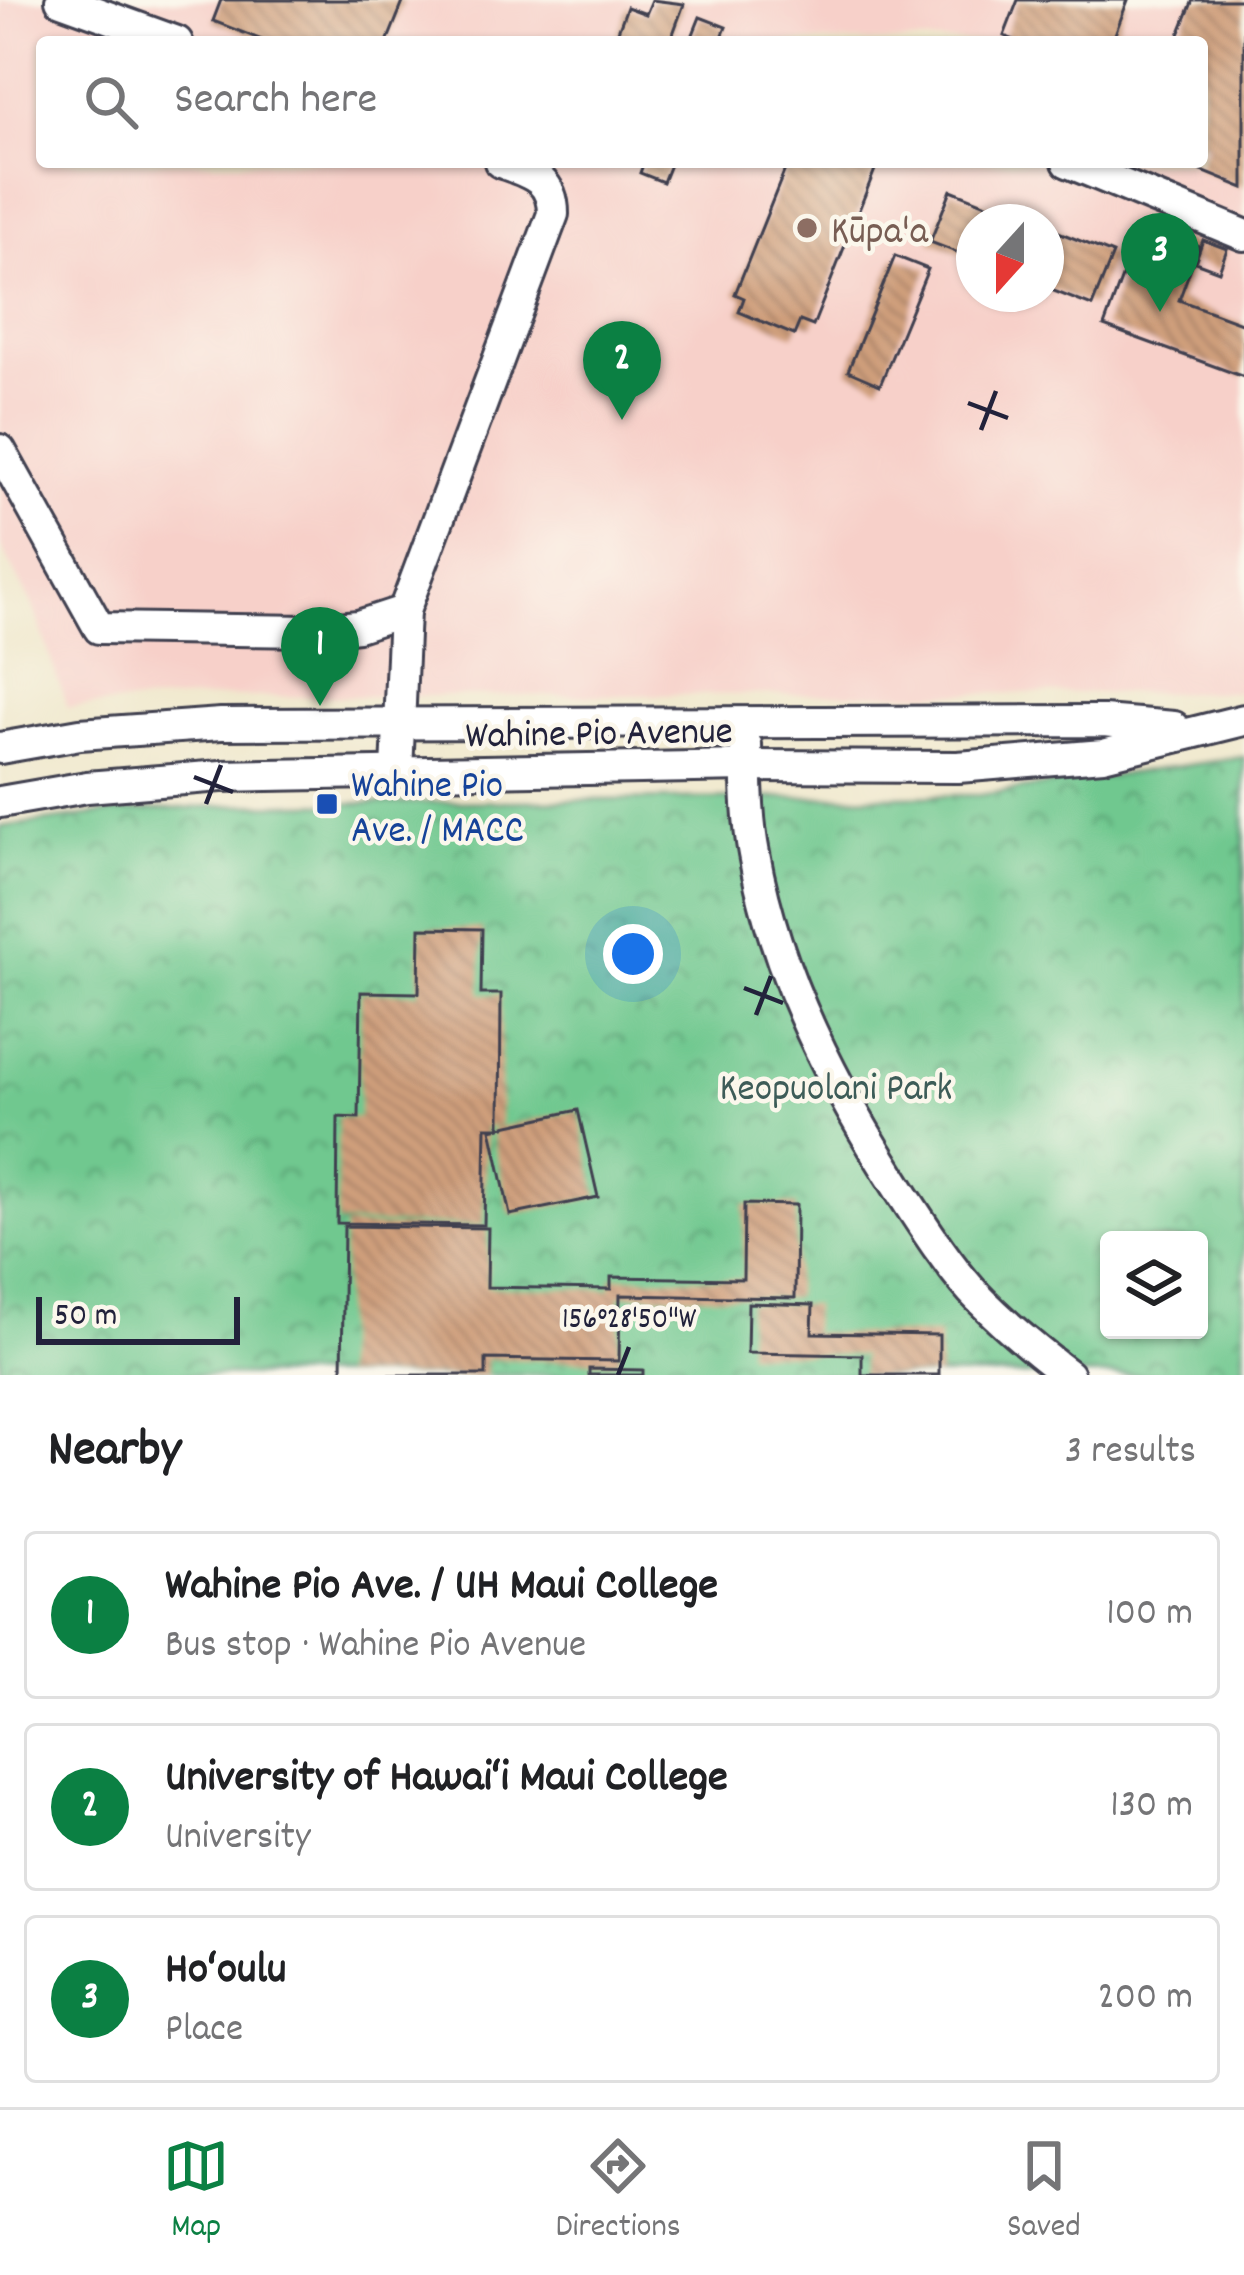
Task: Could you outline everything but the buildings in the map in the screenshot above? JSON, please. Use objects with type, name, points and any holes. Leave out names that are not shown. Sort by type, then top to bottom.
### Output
[{"type":"street","points":[[61,0],[160,36]]},
{"type":"street","points":[[397,772],[404,611],[553,214],[553,199],[539,177],[516,168]]},
{"type":"street","points":[[1082,168],[1244,235]]},
{"type":"street","points":[[0,450],[99,628],[309,631],[358,626],[404,611]]},
{"type":"street","name":"Wahine Pio Avenue","points":[[0,802],[87,787],[221,776],[958,767],[1103,755],[1244,719]]},
{"type":"street","points":[[745,721],[749,820],[760,883],[797,1002],[857,1123],[923,1226],[970,1289],[1068,1375]]},
{"type":"street","name":"Wahine Pio Avenue","points":[[0,748],[80,734],[221,724],[1103,721],[1197,729]]},
{"type":"shaded area","points":[[0,0],[1244,0],[1244,692],[228,697],[67,707],[33,606],[0,545]]},
{"type":"green space","name":"Keopuolani Park","points":[[1244,757],[1244,1375],[0,1375],[0,827],[116,812],[234,805],[980,795]]},
{"type":"place","name":"Kūpa'a","points":[[807,228]]},
{"type":"place","name":"Ho‘oulu","points":[[1160,312]]},
{"type":"place","name":"University of Hawai‘i Maui College","points":[[622,420]]},
{"type":"place","name":"Wahine Pio Ave. / UH Maui College","points":[[320,706]]},
{"type":"place","name":"Wahine Pio Ave. / MACC","points":[[327,804]]}]
